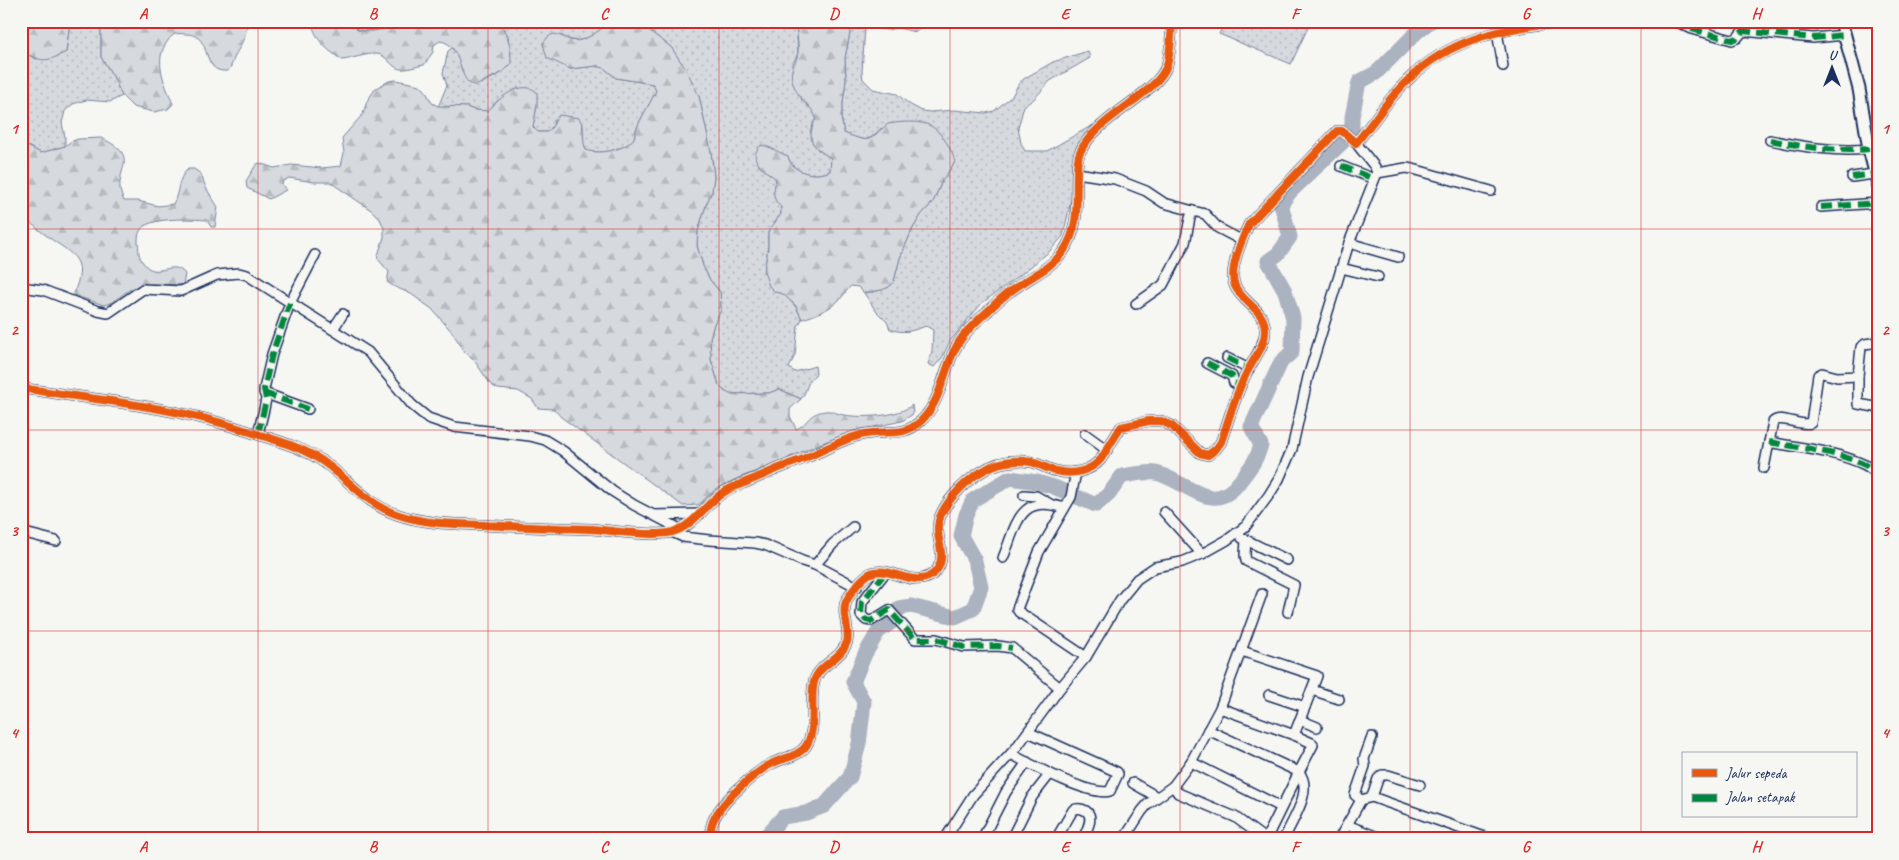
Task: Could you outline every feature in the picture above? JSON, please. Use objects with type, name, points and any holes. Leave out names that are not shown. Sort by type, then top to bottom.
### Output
[{"type":"main road","points":[[1841,21],[1859,89],[1876,179]]},
{"type":"street","points":[[21,388],[191,415],[258,434],[299,448],[324,462],[365,497],[381,507],[394,514],[414,519],[445,524],[633,532],[676,531],[700,514],[728,489],[807,458],[839,441],[875,432],[894,433],[910,429],[930,412],[950,361],[964,334],[1010,291],[1052,265],[1065,248],[1073,234],[1077,206],[1077,173],[1081,151],[1098,128],[1154,82],[1166,68],[1172,21]]},
{"type":"street","points":[[1355,143],[1417,72],[1444,52],[1463,42],[1497,32],[1569,21]]},
{"type":"street","points":[[1675,21],[1692,29],[1732,40],[1737,38],[1743,31],[1804,37],[1845,35]]},
{"type":"street","points":[[1497,32],[1503,66]]},
{"type":"street","points":[[850,584],[870,572],[885,572],[920,579],[936,570],[941,560],[938,528],[941,513],[951,499],[973,476],[993,464],[1019,461],[1032,462],[1055,471],[1076,472],[1097,464],[1103,447],[1121,427],[1148,421],[1161,421],[1172,426],[1200,453],[1208,455],[1216,449],[1220,442],[1238,384],[1246,367],[1262,345],[1265,329],[1258,312],[1235,287],[1234,269],[1238,238],[1252,220],[1336,132],[1340,130],[1345,134],[1375,167],[1376,176],[1349,243],[1308,377],[1292,449],[1279,479],[1261,508],[1237,534],[1202,554],[1182,562],[1155,567],[1137,578],[1120,600],[1086,657],[1060,688],[1011,754],[973,795],[945,839]]},
{"type":"street","points":[[1770,140],[1820,149],[1852,151],[1869,149]]},
{"type":"street","points":[[1340,166],[1376,176],[1406,168],[1413,169],[1491,191]]},
{"type":"street","points":[[1077,173],[1115,179],[1146,191],[1164,203],[1206,214],[1218,228],[1238,238]]},
{"type":"street","points":[[1852,178],[1876,179]]},
{"type":"street","points":[[1821,207],[1878,203]]},
{"type":"street","points":[[1136,304],[1163,285],[1185,243],[1193,211]]},
{"type":"street","points":[[1349,243],[1398,257]]},
{"type":"street","points":[[258,434],[266,399],[264,393],[272,354],[290,304],[316,255]]},
{"type":"street","points":[[1342,268],[1378,277]]},
{"type":"street","points":[[21,287],[43,290],[108,313],[143,289],[181,291],[216,275],[243,274],[260,282],[290,304],[368,352],[412,405],[428,418],[454,427],[530,436],[545,440],[563,451],[612,491],[654,515],[680,536],[755,543],[815,565],[850,584]]},
{"type":"street","points":[[333,329],[343,314]]},
{"type":"street","points":[[1875,407],[1858,404],[1858,376],[1861,347],[1865,344],[1878,342]]},
{"type":"street","points":[[1227,358],[1246,367]]},
{"type":"street","points":[[1207,363],[1232,377],[1238,384]]},
{"type":"street","points":[[1764,468],[1772,422],[1776,419],[1806,424],[1811,423],[1820,374],[1837,377],[1858,376]]},
{"type":"street","points":[[264,393],[308,409]]},
{"type":"street","points":[[1084,434],[1103,447]]},
{"type":"street","points":[[1768,442],[1849,459],[1864,464],[1878,473]]},
{"type":"street","points":[[1076,472],[1072,493],[1039,552],[1017,611],[1086,657]]},
{"type":"street","points":[[1024,495],[1036,496],[1050,504]]},
{"type":"street","points":[[1003,558],[1022,514],[1029,506],[1050,504],[1064,508]]},
{"type":"street","points":[[1164,512],[1202,554]]},
{"type":"street","points":[[654,515],[700,514]]},
{"type":"street","points":[[815,565],[833,544],[853,527]]},
{"type":"street","points":[[21,532],[56,541]]},
{"type":"street","points":[[1237,534],[1287,560]]},
{"type":"street","points":[[1246,540],[1246,561],[1294,585],[1288,612]]},
{"type":"street","points":[[885,572],[862,602],[861,615],[866,620],[871,621],[888,610],[891,611],[915,639],[936,639],[964,647],[998,646],[1012,648],[1060,688]]},
{"type":"street","points":[[711,839],[712,823],[726,803],[759,772],[801,751],[809,741],[812,727],[814,682],[818,672],[840,653],[847,642],[845,606],[850,584]]},
{"type":"street","points":[[1124,839],[1135,820],[1148,804],[1173,786],[1191,762],[1220,708],[1262,594]]},
{"type":"street","points":[[1242,650],[1316,675],[1317,678],[1294,734]]},
{"type":"street","points":[[1312,690],[1339,699]]},
{"type":"street","points":[[1269,695],[1305,707]]},
{"type":"street","points":[[1173,786],[1178,793],[1235,817],[1266,839],[1313,746],[1312,743],[1294,734],[1220,708]]},
{"type":"street","points":[[1300,720],[1317,727]]},
{"type":"street","points":[[1208,730],[1299,772],[1304,782],[1304,793],[1284,839]]},
{"type":"street","points":[[1011,754],[1050,774],[1099,792],[1108,793],[1118,774],[1028,732]]},
{"type":"street","points":[[1361,800],[1355,795],[1365,766],[1364,759],[1372,738]]},
{"type":"street","points":[[982,839],[1006,792],[1027,762]]},
{"type":"street","points":[[1191,762],[1281,807]]},
{"type":"street","points":[[1011,839],[1032,797],[1050,774]]},
{"type":"street","points":[[1372,797],[1378,779],[1382,775],[1388,775],[1420,785]]},
{"type":"street","points":[[1133,782],[1157,797]]},
{"type":"street","points":[[1339,839],[1361,800],[1372,797],[1490,839]]},
{"type":"street","points":[[1056,839],[1074,810],[1078,809],[1088,811],[1090,814],[1083,839]]},
{"type":"street","points":[[1347,825],[1384,839]]},
{"type":"green space","points":[[21,21],[70,21],[66,52],[44,60],[21,51]]},
{"type":"green space","points":[[70,21],[101,21],[101,57],[113,76],[122,96],[110,102],[86,100],[73,104],[65,111],[62,123],[65,146],[41,153],[21,143],[21,51],[36,59],[66,52]]},
{"type":"green space","points":[[101,21],[247,21],[243,40],[228,71],[213,67],[201,41],[195,36],[175,34],[172,36],[162,52],[161,67],[164,82],[173,104],[168,109],[154,112],[133,107],[122,96],[113,76],[101,57]]},
{"type":"green space","points":[[311,21],[355,21],[357,30],[367,31],[381,29],[393,21],[499,21],[509,42],[511,64],[500,73],[474,85],[465,78],[453,49],[448,44],[440,41],[434,45],[433,52],[424,65],[409,68],[397,68],[384,56],[377,54],[368,54],[342,60],[322,44]]},
{"type":"green space","points":[[355,21],[393,21],[381,29],[367,31],[357,30]]},
{"type":"green space","points":[[499,21],[611,21],[588,38],[581,40],[568,39],[561,35],[570,69],[597,66],[604,68],[616,78],[653,84],[656,91],[638,125],[634,138],[625,146],[619,148],[605,152],[591,151],[586,150],[583,144],[583,124],[554,120],[553,127],[547,132],[538,132],[533,127],[537,105],[498,100],[488,111],[474,110],[467,107],[438,107],[447,85],[443,73],[448,51],[452,48],[480,84],[500,74],[511,64],[508,35]]},
{"type":"green space","points":[[611,21],[636,21],[671,47],[687,71],[699,96],[711,152],[714,177],[712,191],[698,231],[697,246],[703,266],[710,280],[720,292],[721,310],[710,338],[711,360],[719,385],[730,394],[769,393],[779,389],[801,399],[790,409],[790,416],[796,429],[814,414],[825,411],[852,416],[870,416],[898,412],[912,405],[913,414],[902,421],[860,430],[822,443],[716,489],[698,505],[683,506],[561,417],[554,409],[538,408],[532,399],[518,391],[498,389],[491,385],[452,332],[432,309],[411,294],[387,282],[389,272],[377,258],[384,237],[384,228],[380,219],[371,210],[330,182],[314,182],[289,178],[283,181],[282,184],[286,190],[269,199],[247,188],[246,181],[259,163],[274,168],[291,165],[322,168],[341,166],[344,153],[342,138],[363,114],[367,101],[376,88],[389,81],[396,80],[420,85],[432,103],[438,106],[467,107],[474,110],[488,111],[511,92],[517,89],[531,89],[537,92],[533,127],[538,132],[547,132],[559,115],[579,118],[586,150],[605,152],[625,146],[634,138],[638,125],[656,91],[653,84],[616,78],[604,68],[597,66],[570,69],[547,58],[543,44],[547,38],[556,34],[575,41],[585,39]]},
{"type":"green space","points":[[636,21],[796,21],[798,53],[792,66],[802,101],[814,111],[816,118],[810,131],[818,150],[831,158],[830,171],[811,174],[799,170],[790,162],[788,156],[774,151],[758,165],[776,179],[775,198],[781,207],[781,214],[768,233],[768,248],[764,272],[796,307],[802,319],[798,326],[795,355],[789,368],[795,372],[815,366],[816,374],[810,380],[801,399],[779,389],[769,393],[730,394],[719,385],[711,360],[710,338],[721,310],[720,292],[710,280],[703,266],[697,246],[698,231],[712,191],[714,177],[711,152],[699,96],[671,47]]},
{"type":"green space","points":[[796,21],[850,21],[851,28],[845,58],[846,80],[841,117],[844,133],[860,139],[869,139],[888,124],[910,122],[926,124],[943,137],[952,152],[955,162],[942,181],[933,202],[921,215],[912,230],[900,258],[894,281],[889,287],[864,293],[858,287],[851,286],[833,305],[802,319],[796,306],[783,294],[775,292],[769,286],[764,272],[768,248],[768,232],[781,214],[781,207],[774,198],[776,179],[758,164],[755,155],[761,145],[788,156],[790,162],[799,170],[811,174],[830,171],[831,158],[819,150],[812,142],[811,132],[816,118],[814,113],[796,91],[792,80],[791,75],[798,53]]},
{"type":"green space","points":[[850,21],[894,21],[895,28],[888,30],[865,27],[863,79],[873,89],[897,94],[909,104],[922,111],[954,110],[986,113],[994,111],[1012,96],[1019,83],[1025,78],[1053,62],[1088,51],[1090,58],[1050,81],[1034,99],[1024,106],[1018,128],[1025,151],[1047,151],[1093,125],[1077,153],[1072,196],[1063,236],[1050,251],[982,303],[950,341],[942,358],[934,367],[928,364],[932,351],[933,330],[926,326],[908,331],[890,329],[887,322],[876,311],[864,293],[882,290],[894,281],[900,258],[912,230],[921,215],[933,202],[942,181],[955,162],[881,128],[872,137],[864,140],[844,133],[841,117],[846,80],[845,58],[851,28]]},
{"type":"green space","points":[[894,21],[930,21],[916,32],[895,28]]},
{"type":"green space","points":[[1225,21],[1311,21],[1291,64],[1219,34]]},
{"type":"green space","points":[[101,138],[115,145],[122,152],[124,166],[120,190],[124,201],[138,201],[158,206],[173,204],[184,173],[188,169],[194,169],[201,174],[206,188],[218,207],[215,227],[211,227],[207,220],[161,221],[144,226],[138,235],[140,257],[147,267],[153,270],[180,269],[185,274],[183,285],[143,285],[128,291],[104,305],[73,295],[78,283],[79,273],[79,265],[76,259],[65,248],[21,217],[21,177],[28,173],[29,167],[21,158],[21,143],[41,153],[65,146],[78,139]]},
{"type":"waterway","points":[[763,839],[783,817],[806,813],[824,806],[850,777],[859,744],[864,702],[853,682],[865,654],[878,632],[892,622],[899,608],[911,606],[955,617],[973,609],[981,587],[975,561],[961,536],[966,515],[973,500],[1010,478],[1054,487],[1096,505],[1109,494],[1122,476],[1156,473],[1210,497],[1230,492],[1240,481],[1255,460],[1261,445],[1251,427],[1281,362],[1292,352],[1293,318],[1285,291],[1268,261],[1278,254],[1290,237],[1281,204],[1291,191],[1346,139],[1352,128],[1352,117],[1359,82],[1376,73],[1419,30],[1431,21]]},
{"type":"marked path","points":[[1675,21],[1692,29],[1732,40],[1737,38],[1743,31],[1813,38],[1845,35]]},
{"type":"marked path","points":[[1770,140],[1819,148],[1869,149]]},
{"type":"marked path","points":[[1341,166],[1374,179]]},
{"type":"marked path","points":[[1852,177],[1874,174]]},
{"type":"marked path","points":[[1821,207],[1878,203]]},
{"type":"marked path","points":[[258,434],[266,399],[264,389],[272,354],[290,303]]},
{"type":"marked path","points":[[1227,358],[1249,369]]},
{"type":"marked path","points":[[1207,363],[1232,376],[1234,383],[1241,385]]},
{"type":"marked path","points":[[264,393],[308,409]]},
{"type":"marked path","points":[[1769,442],[1842,456],[1865,465],[1878,473]]},
{"type":"marked path","points":[[885,573],[862,602],[861,615],[866,620],[871,621],[889,610],[915,639],[936,639],[964,647],[998,646],[1012,648]]},
{"type":"cycle path","points":[[21,388],[162,409],[217,422],[275,440],[296,447],[316,457],[367,498],[386,510],[417,520],[450,524],[592,529],[645,534],[673,532],[694,520],[724,492],[734,487],[855,436],[904,431],[921,421],[933,405],[951,358],[958,343],[966,333],[1002,297],[1045,269],[1063,252],[1075,224],[1077,166],[1080,152],[1099,127],[1140,96],[1161,76],[1167,65],[1172,21]]},
{"type":"cycle path","points":[[711,839],[711,828],[716,816],[738,789],[765,767],[795,754],[806,746],[812,731],[813,690],[816,676],[840,653],[847,642],[846,603],[852,592],[865,577],[879,571],[921,579],[929,577],[936,571],[941,560],[938,527],[942,512],[960,488],[975,476],[993,466],[1011,461],[1024,461],[1062,472],[1086,470],[1101,459],[1121,427],[1149,421],[1161,421],[1172,426],[1200,453],[1208,455],[1216,449],[1221,442],[1242,382],[1260,349],[1265,333],[1265,325],[1262,318],[1243,298],[1233,280],[1237,255],[1249,224],[1337,131],[1342,131],[1356,143],[1400,88],[1424,66],[1443,53],[1482,36],[1525,27],[1569,21]]}]
